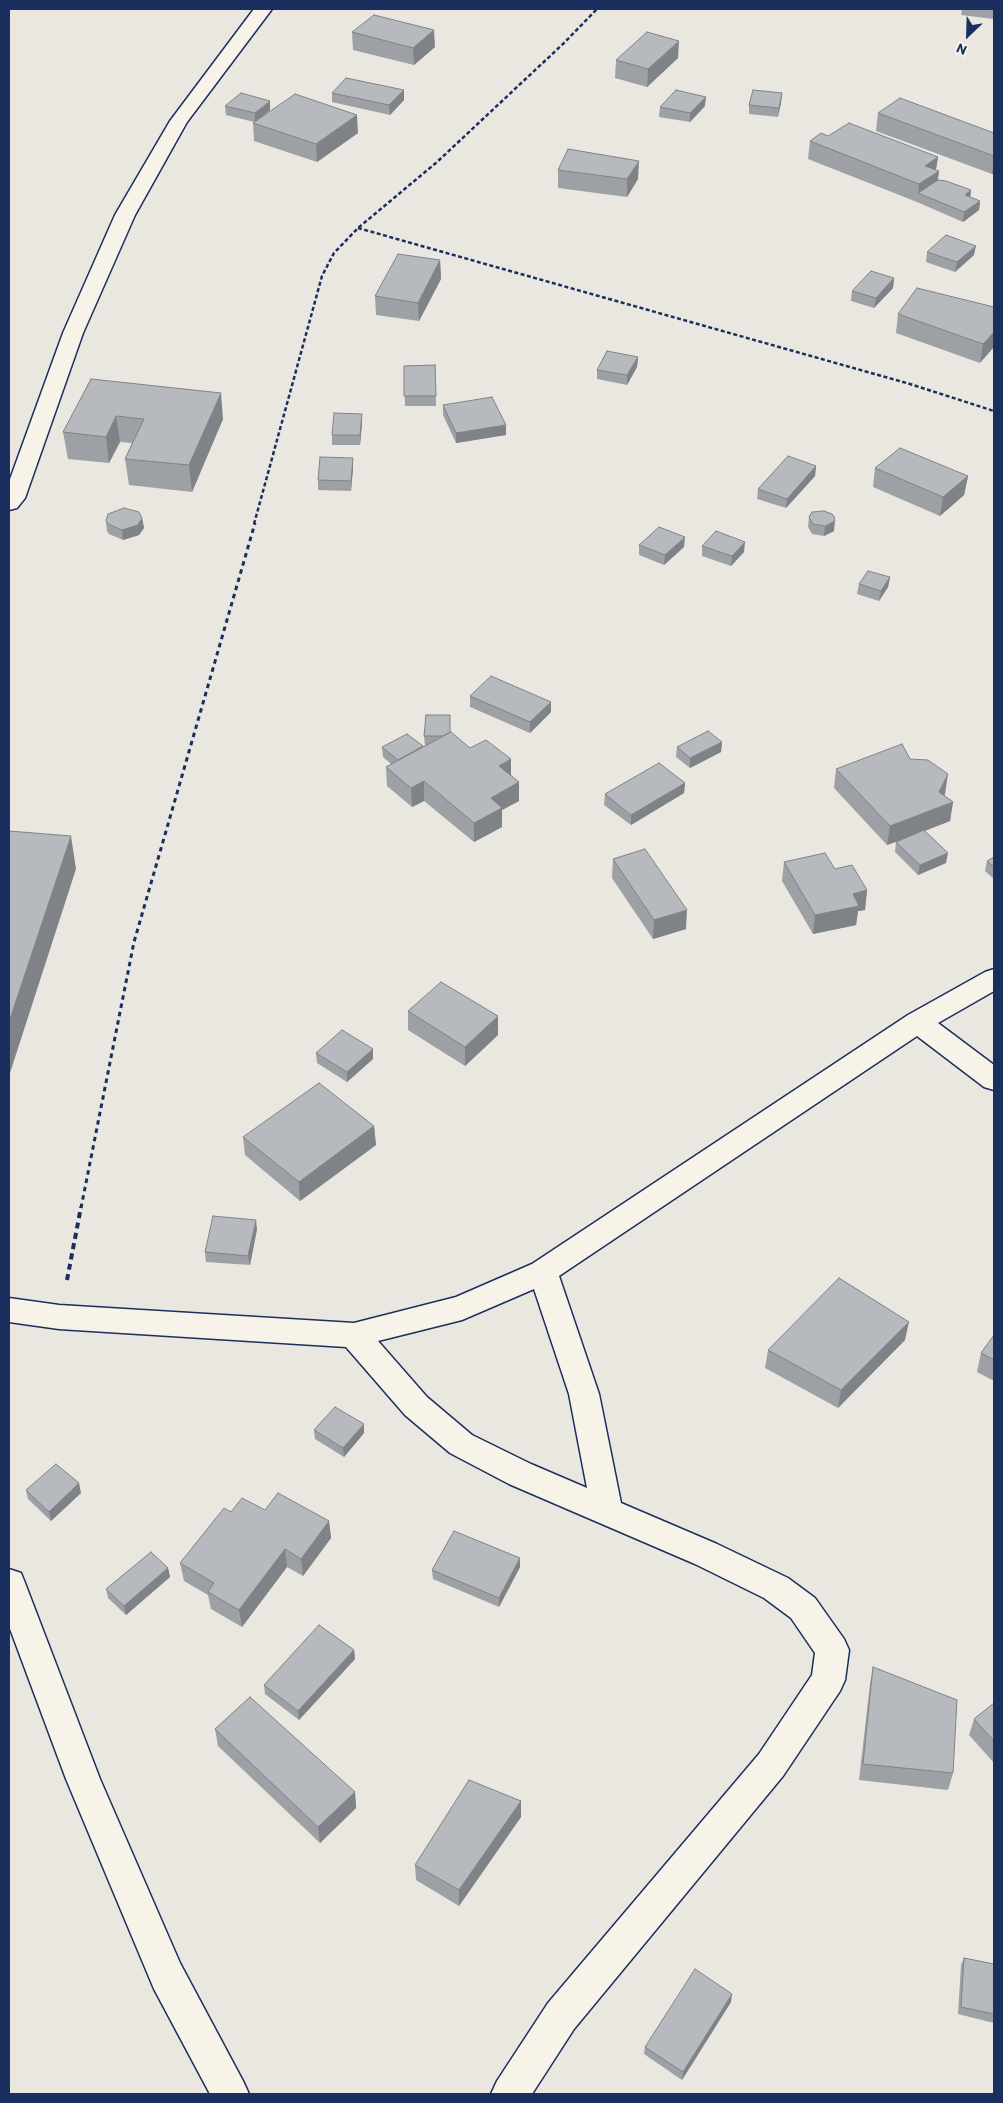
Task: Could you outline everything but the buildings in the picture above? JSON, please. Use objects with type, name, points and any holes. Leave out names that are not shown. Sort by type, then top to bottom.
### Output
[{"type":"street","points":[[9,502],[14,498],[73,333],[125,216],[179,121],[263,9]]},
{"type":"street","points":[[9,1310],[59,1317],[354,1335],[462,1308],[543,1272],[918,1022],[994,980]]},
{"type":"street","points":[[918,1022],[994,1080]]},
{"type":"street","points":[[543,1272],[584,1394],[607,1511]]},
{"type":"street","points":[[354,1335],[416,1406],[431,1421],[461,1444],[520,1474],[706,1554],[776,1588],[803,1608],[832,1650],[828,1680],[771,1765],[561,2016],[510,2094]]},
{"type":"street","points":[[9,1583],[83,1779],[167,1976],[230,2094]]},
{"type":"path","points":[[59,1317],[134,942],[273,459],[322,276],[334,253],[358,228],[437,162],[564,43],[597,9]]},
{"type":"path","points":[[358,228],[901,382],[994,411]]}]
